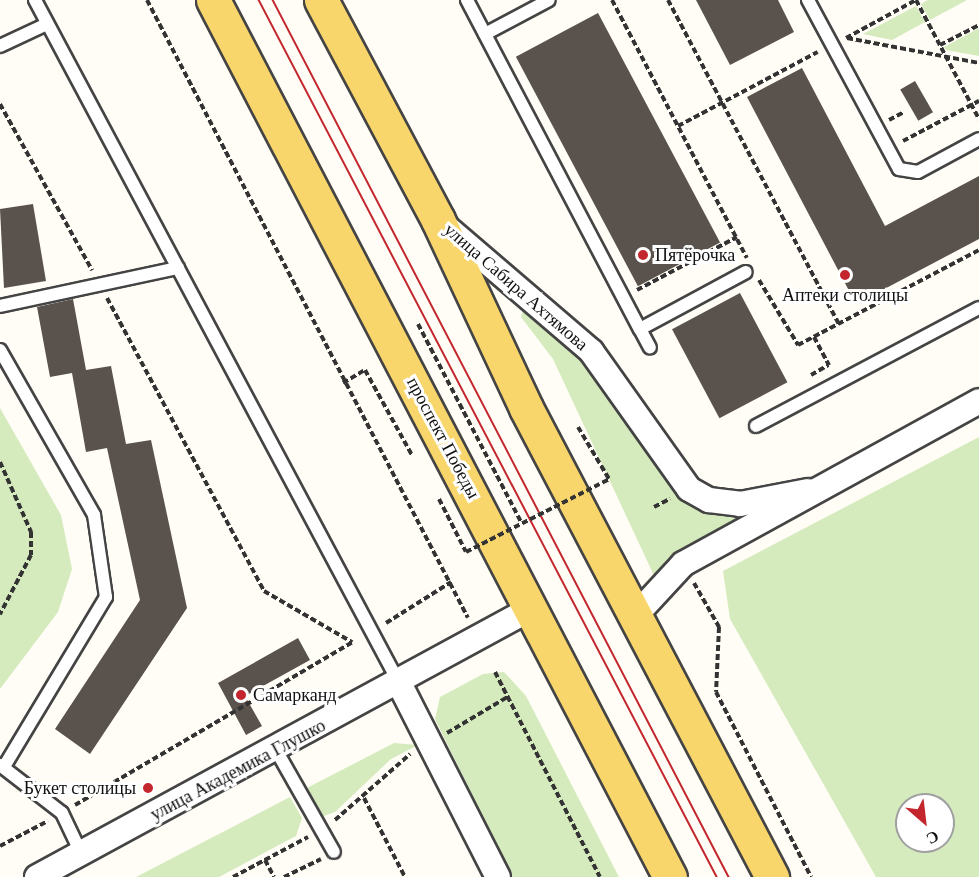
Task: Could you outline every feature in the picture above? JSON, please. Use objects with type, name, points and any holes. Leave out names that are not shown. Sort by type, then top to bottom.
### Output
[{"type":"main road","name":"проспект Победы","points":[[213,0],[532,608],[670,877]]},
{"type":"main road","points":[[321,0],[438,220],[634,617],[772,877]]},
{"type":"street","name":"улица Сабира Ахтямова","points":[[438,220],[591,351],[689,489],[709,500],[740,504],[808,491]]},
{"type":"street","name":"улица Сабира Ахтямова","points":[[634,617],[683,564],[808,491],[979,400]]},
{"type":"street","name":"улица Академика Глушко","points":[[37,877],[276,750],[532,608]]},
{"type":"street","points":[[399,683],[498,877]]},
{"type":"lane","points":[[35,0],[399,683]]},
{"type":"lane","points":[[467,0],[650,348]]},
{"type":"lane","points":[[485,34],[549,0]]},
{"type":"lane","points":[[808,0],[899,169],[913,174],[979,140]]},
{"type":"lane","points":[[0,46],[47,24]]},
{"type":"lane","points":[[0,306],[102,288],[178,268]]},
{"type":"lane","points":[[640,328],[746,272]]},
{"type":"lane","points":[[756,426],[979,308]]},
{"type":"lane","points":[[0,350],[94,515],[106,597],[2,765],[62,813],[81,853]]},
{"type":"lane","points":[[276,750],[334,852]]},
{"type":"path","points":[[147,0],[343,383],[451,582],[468,619]]},
{"type":"path","points":[[612,0],[790,339],[798,345],[979,250]]},
{"type":"path","points":[[668,0],[839,324]]},
{"type":"path","points":[[678,126],[916,0],[979,119]]},
{"type":"path","points":[[940,45],[979,25]]},
{"type":"path","points":[[845,38],[979,63]]},
{"type":"path","points":[[888,149],[979,101]]},
{"type":"path","points":[[0,104],[102,288],[264,591],[352,642]]},
{"type":"path","points":[[623,297],[737,237]]},
{"type":"path","points":[[418,324],[521,522]]},
{"type":"path","points":[[814,337],[828,365]]},
{"type":"path","points":[[343,383],[365,370],[412,455]]},
{"type":"path","points":[[439,499],[466,552],[609,479],[578,428]]},
{"type":"path","points":[[0,462],[31,532],[31,555],[0,614]]},
{"type":"path","points":[[386,624],[451,582]]},
{"type":"path","points":[[694,582],[719,627],[716,692],[811,877]]},
{"type":"path","points":[[0,846],[62,813],[361,636]]},
{"type":"path","points":[[495,672],[600,877]]},
{"type":"path","points":[[443,736],[509,696]]},
{"type":"path","points":[[364,798],[405,877]]},
{"type":"path","points":[[284,877],[334,852]]},
{"type":"path","points":[[265,860],[274,877]]},
{"type":"green space","points":[[928,0],[967,0],[930,20],[921,4]]},
{"type":"green space","points":[[916,6],[925,22],[892,40],[863,34]]},
{"type":"green space","points":[[979,28],[979,56],[946,50],[944,47]]},
{"type":"green space","points":[[524,307],[570,338],[630,413],[672,490],[698,509],[748,517],[657,582],[553,359],[521,317]]},
{"type":"green space","points":[[0,408],[61,515],[72,569],[58,612],[0,689]]},
{"type":"green space","points":[[979,437],[979,877],[876,877],[730,619],[723,571]]},
{"type":"green space","points":[[504,672],[526,696],[619,877],[512,877],[435,719],[440,697],[483,674]]},
{"type":"green space","points":[[394,743],[418,745],[391,759],[335,812],[321,817],[303,790]]},
{"type":"green space","points":[[290,797],[302,818],[296,836],[219,877],[136,877]]},
{"type":"building","points":[[696,0],[778,0],[794,32],[730,65]]},
{"type":"building","points":[[598,13],[720,243],[638,286],[516,57]]},
{"type":"building","points":[[802,68],[885,226],[979,176],[979,239],[856,304],[747,97]]},
{"type":"building","points":[[915,81],[933,112],[918,121],[900,90]]},
{"type":"building","points":[[33,204],[46,281],[4,288],[0,209]]},
{"type":"building","points":[[740,293],[787,382],[719,418],[672,329]]},
{"type":"building","points":[[73,299],[86,370],[111,366],[126,444],[151,440],[187,608],[90,754],[55,729],[140,600],[107,448],[86,452],[72,373],[50,377],[37,307]]},
{"type":"building","points":[[298,638],[310,660],[245,696],[262,726],[246,735],[218,683]]},
{"type":"tram line","points":[[259,0],[717,877]]},
{"type":"tram line","points":[[273,0],[729,877]]},
{"type":"place","name":"Пятёрочка","points":[[643,255]]},
{"type":"place","name":"Аптеки столицы","points":[[845,275]]},
{"type":"place","name":"Самарканд","points":[[241,695]]},
{"type":"place","name":"Букет столицы","points":[[148,788]]}]
